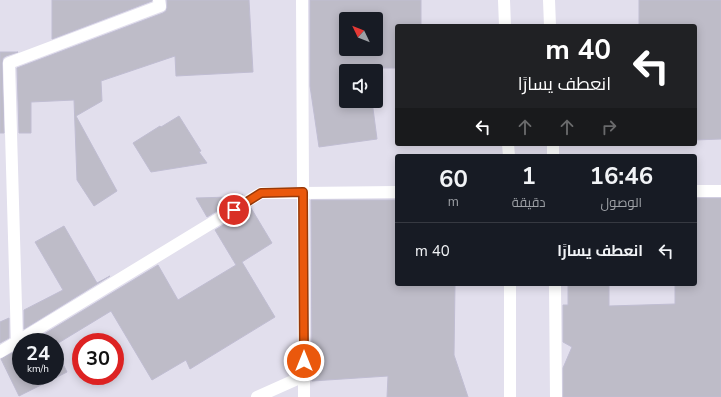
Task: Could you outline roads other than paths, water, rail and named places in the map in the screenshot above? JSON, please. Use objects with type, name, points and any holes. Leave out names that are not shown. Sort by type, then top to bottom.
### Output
[{"type":"street","points":[[17,333],[10,63],[160,6],[159,0]]},
{"type":"street","points":[[302,0],[304,397]]},
{"type":"street","points":[[504,0],[505,24]]},
{"type":"street","points":[[549,0],[550,24]]},
{"type":"street","points":[[697,191],[721,191]]},
{"type":"street","points":[[32,333],[261,193],[395,192]]},
{"type":"street","points":[[510,286],[510,397]]},
{"type":"street","points":[[555,286],[556,397]]},
{"type":"street","points":[[0,352],[12,345]]},
{"type":"street","points":[[258,397],[304,376]]}]
